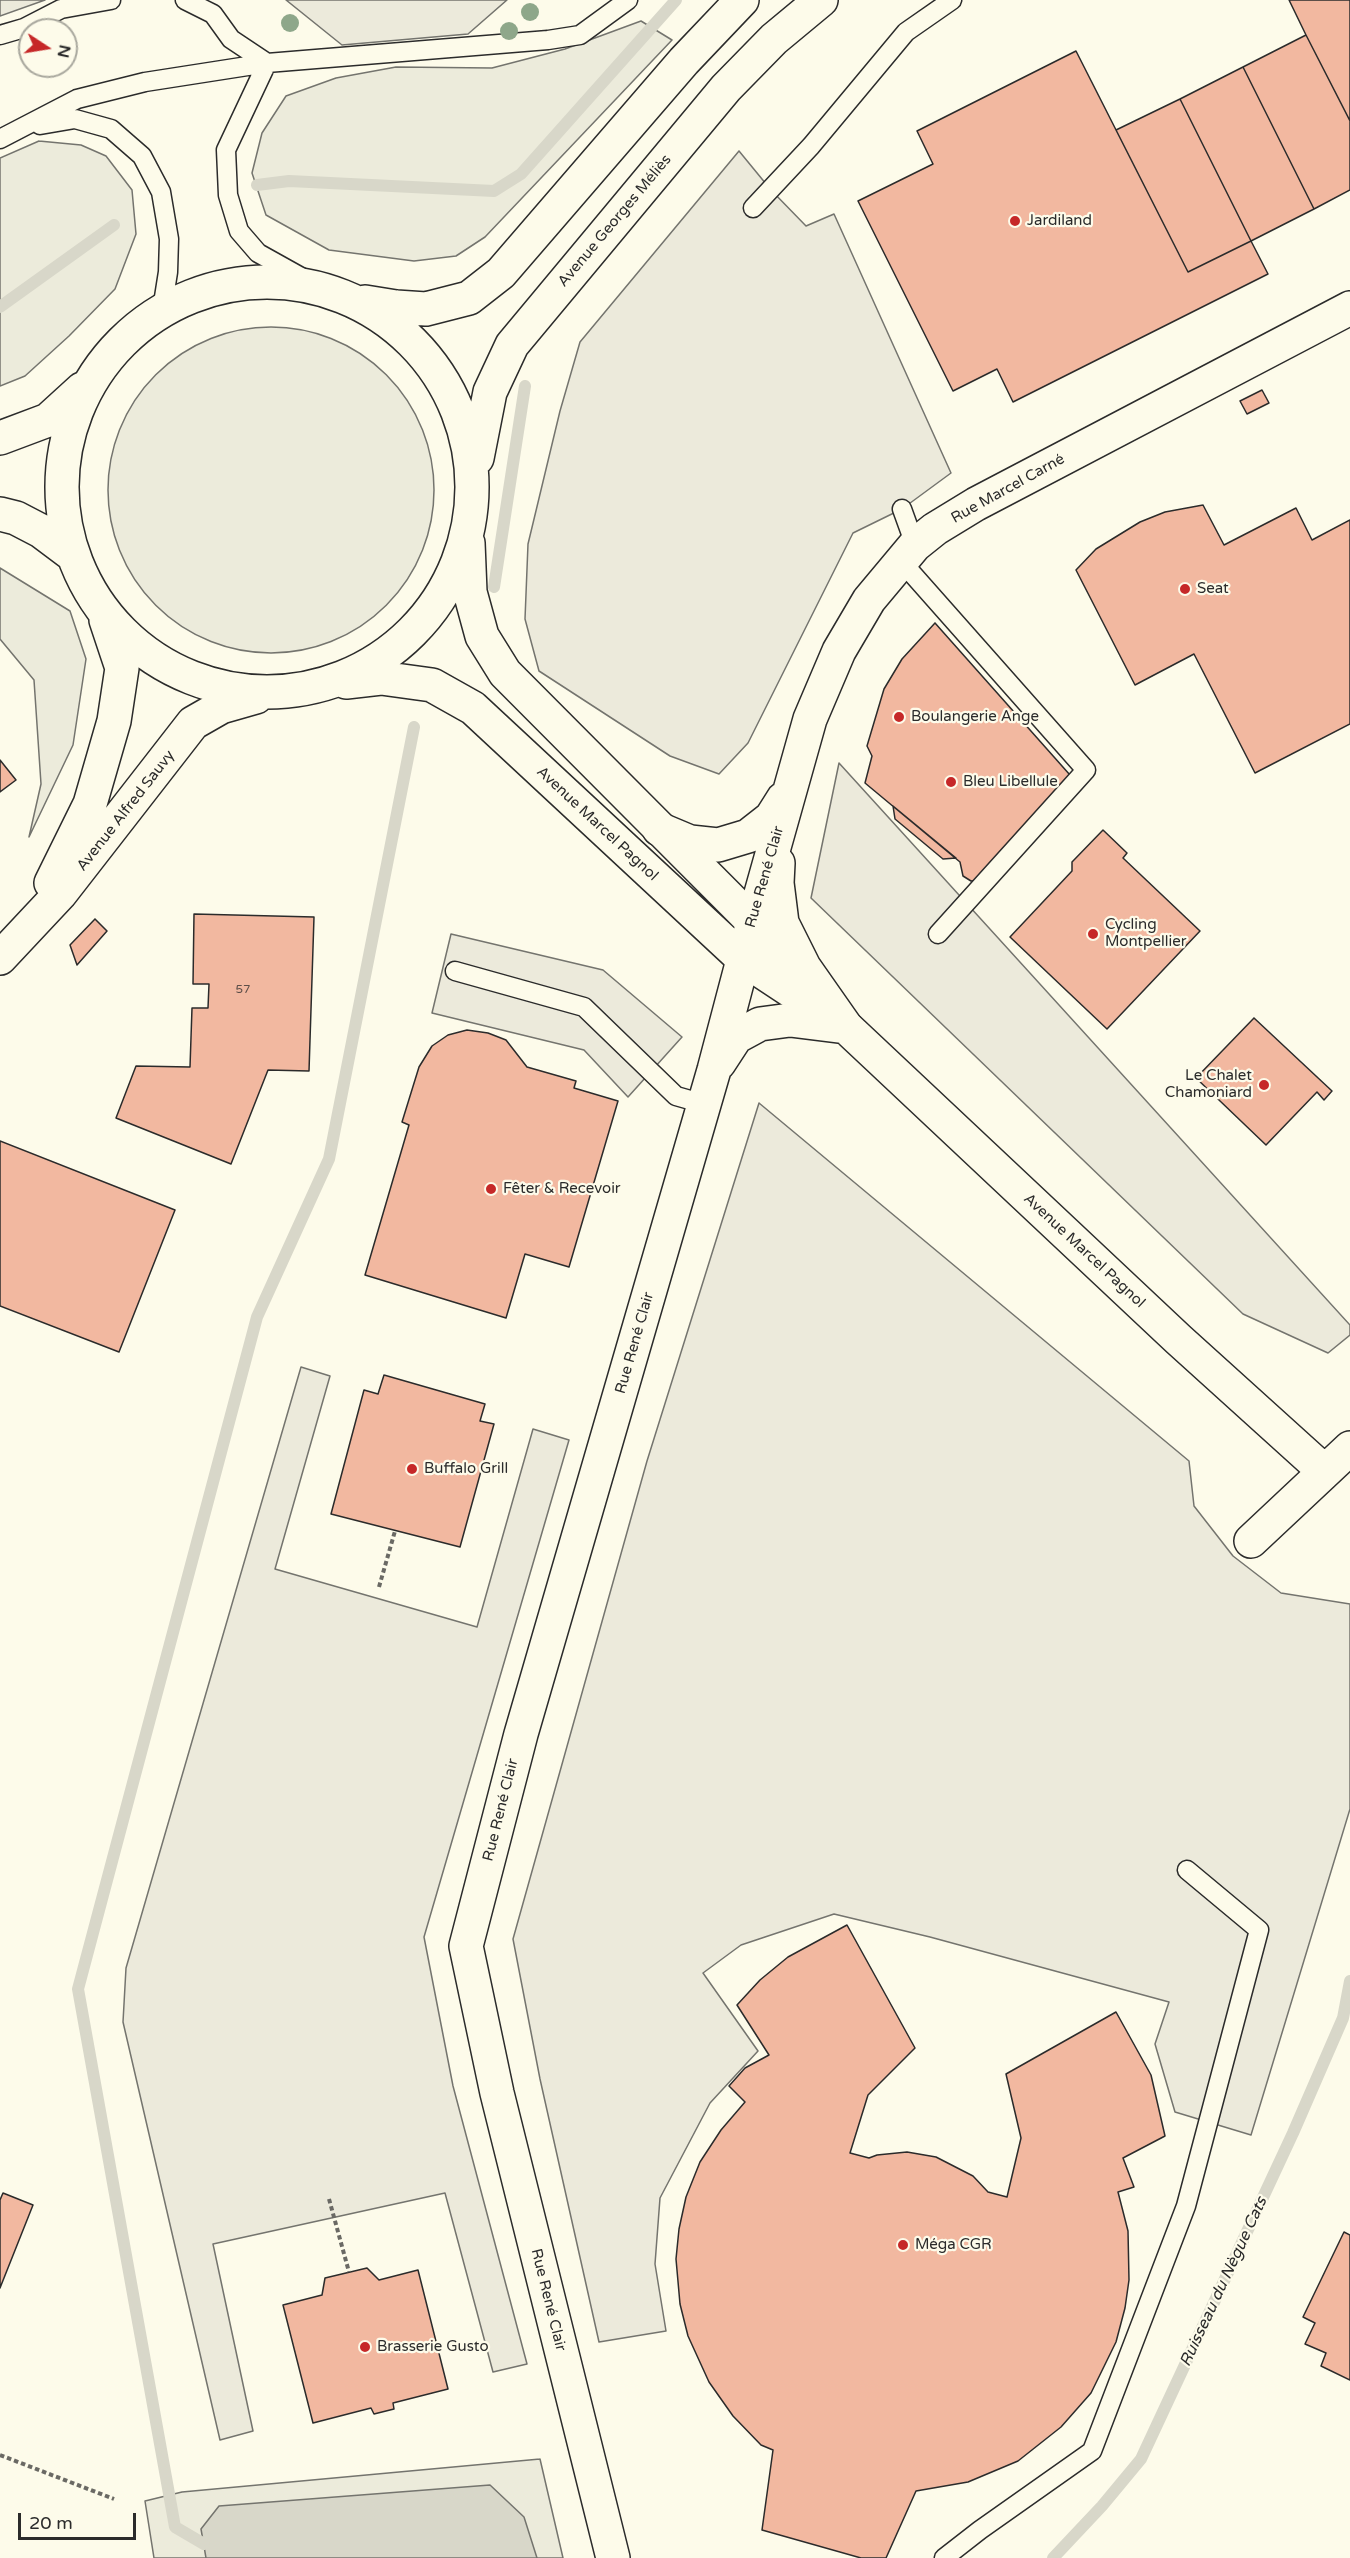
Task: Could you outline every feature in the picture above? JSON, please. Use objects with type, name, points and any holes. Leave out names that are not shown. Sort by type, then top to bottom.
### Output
[{"type":"street","points":[[0,438],[48,420],[90,382],[121,342],[162,310],[199,292],[238,282],[278,281],[319,287],[356,300],[396,307],[426,309],[469,298],[501,273],[684,61],[742,0]]},
{"type":"street","name":"Avenue Georges Méliès","points":[[474,481],[490,392],[512,345],[726,88],[774,39],[821,0]]},
{"type":"street","points":[[327,685],[389,653],[438,602],[468,538],[474,481],[464,425],[440,374],[403,331],[356,300]]},
{"type":"street","name":"Rue Marcel Carné","points":[[789,790],[810,719],[839,651],[869,600],[908,553],[935,529],[976,504],[1350,308]]},
{"type":"street","points":[[90,382],[72,423],[62,467],[63,512],[73,555],[86,585],[103,612],[136,646],[176,672],[220,689],[267,694]]},
{"type":"street","points":[[0,514],[16,518],[41,531],[73,555]]},
{"type":"street","name":"Avenue Marcel Pagnol","points":[[468,538],[470,592],[482,636],[505,673],[753,922],[846,1027],[1178,1339],[1324,1471]]},
{"type":"street","name":"Avenue Alfred Sauvy","points":[[1,957],[54,878],[90,804],[114,721],[122,668],[103,612]]},
{"type":"street","name":"Avenue Marcel Pagnol","points":[[267,694],[381,678],[432,685],[473,708],[743,959],[846,1027]]},
{"type":"street","name":"Avenue Alfred Sauvy","points":[[1,957],[60,894],[193,723],[221,707],[267,694]]},
{"type":"street","name":"Rue René Clair","points":[[659,829],[690,842],[718,845],[748,836],[771,818],[789,790]]},
{"type":"street","name":"Rue René Clair","points":[[614,2558],[497,2093],[466,1946],[521,1734],[714,1070],[789,790]]},
{"type":"street","name":"Rue René Clair","points":[[789,790],[779,845],[777,883],[782,923],[804,968],[846,1027]]},
{"type":"street","name":"Rue René Clair","points":[[699,918],[715,943],[723,968],[714,1070]]},
{"type":"street","name":"Rue René Clair","points":[[714,1070],[736,1037],[760,1024],[790,1020],[846,1027]]},
{"type":"street","points":[[1251,1541],[1350,1448]]},
{"type":"lane","points":[[0,35],[24,28],[67,4],[111,0]]},
{"type":"lane","points":[[185,0],[213,14],[231,39],[267,63]]},
{"type":"lane","points":[[0,139],[77,99],[146,82],[267,63],[548,40],[580,35],[628,0]]},
{"type":"lane","points":[[753,208],[812,146],[906,32],[952,0]]},
{"type":"lane","points":[[267,63],[226,150],[228,195],[239,231],[258,253],[319,287]]},
{"type":"lane","points":[[20,129],[75,119],[111,129],[142,156],[161,192],[168,239],[168,272],[162,310]]},
{"type":"lane","points":[[902,509],[908,553],[1086,770],[938,934]]},
{"type":"lane","points":[[455,971],[584,1007],[676,1096],[704,1104]]},
{"type":"lane","points":[[944,2558],[1092,2451],[1186,2206],[1259,1930],[1187,1870]]},
{"type":"path","points":[[380,1587],[396,1531]]},
{"type":"path","points":[[329,2199],[349,2272]]},
{"type":"path","points":[[0,2455],[114,2499]]},
{"type":"shaded area","points":[[0,0],[45,0],[0,16]]},
{"type":"shaded area","points":[[286,0],[507,0],[468,34],[342,45]]},
{"type":"shaded area","points":[[641,21],[672,40],[485,237],[456,256],[414,261],[329,250],[266,215],[252,173],[262,133],[286,96],[336,78],[396,67],[492,68],[565,49]]},
{"type":"shaded area","points":[[39,141],[81,145],[106,156],[132,190],[136,234],[115,289],[69,336],[25,376],[0,386],[0,158]]},
{"type":"shaded area","points":[[739,151],[771,190],[806,226],[834,214],[951,473],[902,509],[853,533],[748,743],[719,774],[670,756],[539,671],[525,619],[528,544],[560,411],[580,342]]},
{"type":"shaded area","points":[[271,327],[303,330],[333,339],[362,354],[386,375],[407,399],[422,428],[431,458],[434,490],[431,522],[422,552],[407,581],[386,605],[362,626],[333,641],[303,650],[271,653],[239,650],[209,641],[180,626],[156,605],[135,581],[120,552],[111,522],[108,490],[111,458],[120,428],[135,399],[156,375],[180,354],[209,339],[239,330]]},
{"type":"shaded area","points":[[0,568],[70,611],[86,659],[73,745],[29,837],[41,784],[34,680],[0,639]]},
{"type":"shaded area","points":[[839,763],[1350,1325],[1350,1335],[1328,1353],[1243,1314],[811,898]]},
{"type":"shaded area","points":[[451,934],[603,970],[682,1037],[628,1097],[584,1050],[432,1013]]},
{"type":"shaded area","points":[[759,1103],[1189,1461],[1194,1506],[1233,1556],[1281,1593],[1350,1604],[1350,1809],[1251,2135],[1175,2112],[1155,2044],[1169,2002],[930,1937],[834,1914],[741,1945],[703,1973],[758,2051],[710,2103],[660,2198],[655,2264],[666,2331],[599,2342],[540,2079],[513,1939],[647,1461]]},
{"type":"shaded area","points":[[301,1367],[330,1376],[275,1569],[477,1627],[533,1429],[569,1440],[424,1937],[453,2086],[527,2364],[493,2372],[445,2193],[213,2244],[253,2431],[220,2440],[123,2022],[126,1968]]},
{"type":"shaded area","points":[[540,2459],[563,2558],[154,2558],[145,2501],[182,2492]]},
{"type":"shaded area","points":[[490,2485],[524,2517],[537,2558],[206,2558],[201,2529],[219,2506]]},
{"type":"building","points":[[1289,0],[1350,0],[1350,121],[1306,35]]},
{"type":"building","points":[[1306,35],[1350,121],[1350,190],[1314,209],[1243,67]]},
{"type":"building","name":"Jardiland","points":[[1076,51],[1188,272],[1251,241],[1268,274],[1013,402],[997,369],[953,391],[858,201],[933,164],[917,131]]},
{"type":"building","points":[[1243,67],[1314,209],[1251,241],[1180,99]]},
{"type":"building","points":[[1180,99],[1251,241],[1188,272],[1116,130]]},
{"type":"building","points":[[1262,390],[1269,403],[1247,414],[1240,401]]},
{"type":"building","points":[[1203,505],[1224,545],[1296,508],[1312,540],[1350,520],[1350,724],[1255,773],[1194,654],[1135,685],[1076,570],[1096,549],[1140,522],[1165,512]]},
{"type":"building","points":[[935,623],[1070,775],[983,880],[971,881],[963,876],[960,862],[865,783],[872,756],[867,746],[884,689],[902,659]]},
{"type":"building","points":[[0,760],[16,780],[0,792]]},
{"type":"building","points":[[893,806],[956,858],[943,859],[895,819]]},
{"type":"building","points":[[1103,830],[1127,853],[1123,858],[1200,931],[1107,1029],[1010,937],[1072,871],[1072,862]]},
{"type":"building","points":[[194,914],[314,917],[309,1071],[268,1070],[231,1164],[116,1118],[136,1066],[190,1067],[192,1008],[208,1008],[209,984],[193,984]]},
{"type":"building","points":[[95,919],[107,931],[77,965],[70,945]]},
{"type":"building","name":"Le Chalet Chamoniard","points":[[1254,1018],[1332,1091],[1324,1100],[1317,1092],[1266,1145],[1196,1078]]},
{"type":"building","name":"Fêter & Recevoir","points":[[467,1030],[488,1033],[506,1040],[527,1067],[576,1081],[574,1088],[618,1101],[569,1267],[525,1254],[506,1318],[365,1275],[409,1125],[402,1122],[419,1067],[432,1046],[448,1035]]},
{"type":"building","points":[[0,1141],[175,1210],[119,1352],[0,1306]]},
{"type":"building","name":"Buffalo Grill","points":[[384,1375],[485,1404],[480,1421],[494,1424],[460,1547],[331,1514],[364,1390],[378,1394]]},
{"type":"building","name":"Méga CGR","points":[[847,1925],[915,2048],[868,2095],[850,2153],[869,2158],[907,2152],[936,2157],[973,2176],[988,2192],[1007,2197],[1021,2138],[1006,2074],[1116,2012],[1151,2075],[1165,2136],[1123,2158],[1134,2187],[1118,2192],[1128,2231],[1129,2280],[1125,2308],[1116,2342],[1091,2393],[1061,2427],[1018,2461],[968,2482],[916,2491],[886,2558],[861,2558],[762,2530],[773,2450],[761,2445],[733,2416],[709,2382],[688,2336],[680,2304],[676,2259],[679,2229],[686,2197],[700,2162],[721,2130],[745,2102],[729,2086],[745,2068],[769,2055],[737,2005],[760,1980],[788,1957]]},
{"type":"building","points":[[3,2193],[33,2205],[0,2288],[0,2200]]},
{"type":"building","points":[[1344,2232],[1350,2235],[1350,2380],[1321,2366],[1326,2353],[1305,2344],[1315,2323],[1303,2317]]},
{"type":"building","name":"Brasserie Gusto","points":[[367,2268],[379,2280],[418,2270],[448,2389],[393,2403],[394,2409],[374,2414],[371,2408],[313,2423],[283,2305],[322,2295],[325,2278]]},
{"type":"waterway","points":[[257,185],[289,181],[494,191],[521,174],[676,0]]},
{"type":"waterway","points":[[0,307],[114,225]]},
{"type":"waterway","points":[[494,587],[525,386]]},
{"type":"waterway","points":[[204,2544],[175,2527],[78,1989],[257,1317],[329,1159],[414,727]]},
{"type":"waterway","name":"Ruisseau du Nègue Cats","points":[[1053,2558],[1102,2506],[1141,2459],[1293,2133],[1343,2018],[1350,1981]]},
{"type":"place","name":"Jardiland","points":[[1015,221]]},
{"type":"place","name":"Seat","points":[[1185,589]]},
{"type":"place","name":"Boulangerie Ange","points":[[899,717]]},
{"type":"place","name":"Bleu Libellule","points":[[951,782]]},
{"type":"place","name":"Cycling Montpellier","points":[[1093,934]]},
{"type":"place","name":"Le Chalet Chamoniard","points":[[1264,1085]]},
{"type":"place","name":"Fêter & Recevoir","points":[[491,1189]]},
{"type":"place","name":"Buffalo Grill","points":[[412,1469]]},
{"type":"place","name":"Méga CGR","points":[[903,2245]]},
{"type":"place","name":"Brasserie Gusto","points":[[365,2347]]}]
